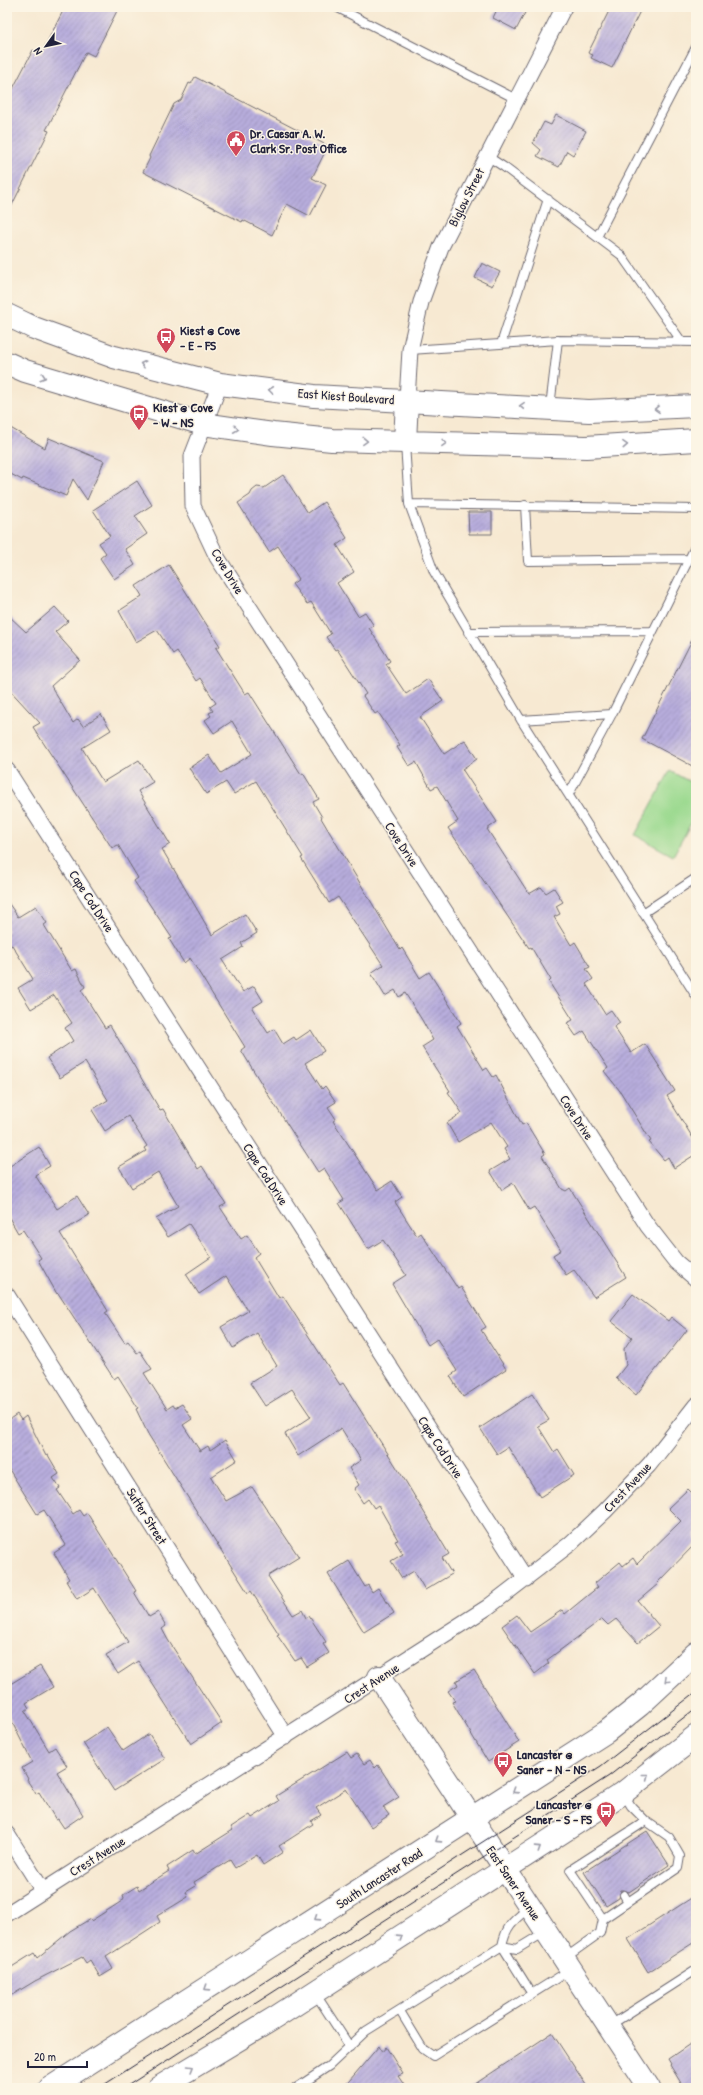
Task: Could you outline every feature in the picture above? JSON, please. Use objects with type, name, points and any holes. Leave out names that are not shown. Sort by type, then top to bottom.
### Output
[{"type":"main road","name":"East Kiest Boulevard","points":[[7,315],[34,328],[114,357],[220,384],[314,396],[550,407],[589,411],[696,406]]},
{"type":"main road","points":[[7,362],[33,373],[203,424],[273,434],[325,439],[586,447],[696,440]]},
{"type":"main road","points":[[405,442],[407,400]]},
{"type":"main road","name":"South Lancaster Road","points":[[50,2088],[606,1732],[640,1705],[696,1653]]},
{"type":"main road","name":"East Saner Avenue","points":[[379,1678],[649,2088]]},
{"type":"main road","points":[[158,2088],[276,2018],[623,1793],[694,1742]]},
{"type":"street","name":"Biglow Street","points":[[407,400],[410,350],[421,302],[441,247],[486,156],[564,7]]},
{"type":"street","name":"Cove Drive","points":[[220,384],[203,424],[192,456],[193,506],[217,557],[646,1225],[676,1262],[696,1279]]},
{"type":"street","name":"Cape Cod Drive","points":[[7,770],[526,1579]]},
{"type":"street","name":"Sutter Street","points":[[7,1295],[286,1738]]},
{"type":"street","name":"Crest Avenue","points":[[7,1914],[379,1678],[488,1607],[526,1579],[570,1544],[605,1511],[649,1465],[696,1405]]},
{"type":"street","points":[[7,1834],[43,1891]]},
{"type":"lane","points":[[336,7],[516,99]]},
{"type":"lane","points":[[597,237],[696,46]]},
{"type":"lane","points":[[486,156],[621,255],[682,342]]},
{"type":"lane","points":[[501,344],[548,200]]},
{"type":"lane","points":[[410,350],[558,340],[696,342]]},
{"type":"lane","points":[[550,407],[558,340]]},
{"type":"lane","points":[[405,442],[409,504],[434,572],[521,720],[696,996]]},
{"type":"lane","points":[[409,504],[696,509]]},
{"type":"lane","points":[[525,505],[528,561],[689,559]]},
{"type":"lane","points":[[569,794],[612,714],[696,545]]},
{"type":"lane","points":[[468,632],[653,631]]},
{"type":"lane","points":[[521,720],[612,714]]},
{"type":"lane","points":[[643,913],[696,878]]},
{"type":"lane","points":[[400,2011],[423,2049],[433,2056],[532,1994],[568,1964],[600,1933],[603,1919],[626,1899],[651,1882],[678,1868],[680,1856],[669,1837],[646,1821],[632,1806],[623,1793]]},
{"type":"lane","points":[[603,1919],[570,1870],[646,1821]]},
{"type":"lane","points":[[621,1837],[626,1844]]},
{"type":"lane","points":[[596,1853],[601,1861]]},
{"type":"lane","points":[[530,1907],[512,1921],[504,1932],[502,1946],[532,1994]]},
{"type":"lane","points":[[296,2088],[329,2066],[366,2031],[502,1946],[517,1949],[546,1932]]},
{"type":"lane","points":[[608,2026],[696,1970]]},
{"type":"lane","points":[[314,1992],[350,2047]]},
{"type":"green space","points":[[670,771],[696,785],[696,814],[673,856],[635,835]]},
{"type":"building","points":[[65,7],[119,7],[94,56],[86,52],[46,130],[49,131],[7,215],[7,100],[33,50],[41,54]]},
{"type":"building","points":[[498,7],[528,7],[516,30],[493,18]]},
{"type":"building","points":[[611,7],[642,7],[612,68],[591,58],[593,55],[588,53]]},
{"type":"building","name":"Dr. Caesar A. W. Clark Sr. Post Office","points":[[195,77],[328,146],[312,178],[326,185],[310,216],[287,204],[272,235],[243,220],[242,222],[143,172],[174,104],[181,100],[189,83],[191,84]]},
{"type":"building","points":[[556,115],[586,131],[573,155],[567,151],[559,167],[537,156],[541,150],[533,143],[544,122],[551,125]]},
{"type":"building","points":[[482,263],[500,272],[492,286],[475,278]]},
{"type":"building","points":[[7,426],[45,448],[49,438],[104,461],[87,500],[73,479],[66,496],[23,478],[22,480],[7,472]]},
{"type":"building","points":[[283,475],[308,513],[324,502],[347,538],[337,545],[354,572],[337,583],[358,616],[365,612],[374,626],[369,628],[390,661],[386,664],[406,694],[428,679],[443,701],[420,717],[444,754],[465,740],[477,759],[462,769],[497,822],[487,829],[529,894],[541,887],[546,893],[554,888],[563,902],[556,906],[560,914],[554,917],[571,945],[575,942],[590,967],[586,969],[593,979],[586,984],[605,1014],[611,1010],[620,1023],[614,1027],[631,1053],[645,1044],[675,1091],[667,1096],[696,1143],[696,1154],[674,1168],[668,1157],[664,1160],[649,1142],[651,1141],[620,1091],[604,1071],[608,1068],[584,1031],[576,1036],[567,1023],[573,1020],[549,982],[551,980],[531,947],[529,948],[448,828],[458,821],[437,786],[431,789],[416,762],[409,766],[397,747],[400,745],[378,712],[375,714],[363,696],[366,694],[337,649],[335,650],[326,637],[331,634],[311,602],[307,604],[292,584],[299,579],[278,546],[269,552],[238,503],[250,495],[257,487],[264,488]]},
{"type":"building","points":[[137,481],[152,505],[135,516],[147,534],[125,549],[135,565],[114,579],[100,558],[106,553],[99,543],[110,536],[93,510]]},
{"type":"building","points":[[468,512],[492,512],[492,534],[469,534]]},
{"type":"building","points":[[169,565],[220,646],[216,648],[245,694],[249,692],[301,774],[303,773],[319,799],[313,802],[322,817],[321,818],[400,950],[402,948],[420,978],[429,972],[461,1023],[457,1026],[484,1070],[487,1068],[493,1077],[496,1075],[522,1125],[526,1123],[545,1154],[542,1156],[562,1189],[566,1191],[570,1188],[626,1277],[594,1297],[574,1270],[566,1275],[553,1255],[561,1250],[534,1207],[529,1210],[513,1183],[502,1190],[490,1171],[510,1159],[504,1149],[507,1147],[491,1122],[458,1142],[447,1123],[462,1113],[422,1047],[433,1040],[422,1020],[405,993],[399,997],[395,990],[385,996],[371,973],[383,965],[338,897],[329,903],[301,858],[303,857],[256,781],[234,794],[226,782],[206,794],[189,768],[209,755],[221,773],[252,754],[232,721],[214,733],[205,720],[211,716],[209,713],[213,711],[210,707],[216,703],[200,678],[196,681],[177,651],[173,654],[157,630],[136,642],[119,611],[142,596],[136,586]]},
{"type":"building","points":[[55,607],[68,621],[55,632],[80,660],[51,686],[73,723],[78,719],[83,726],[101,714],[111,730],[82,748],[103,782],[139,760],[153,782],[138,791],[170,844],[162,849],[212,935],[245,914],[257,933],[241,943],[243,947],[222,960],[243,992],[254,986],[263,1001],[252,1008],[268,1033],[274,1029],[283,1044],[294,1037],[296,1040],[311,1030],[324,1051],[305,1063],[322,1089],[325,1086],[336,1102],[328,1107],[336,1119],[333,1121],[378,1190],[392,1181],[402,1197],[395,1202],[417,1236],[421,1233],[458,1289],[461,1287],[486,1327],[481,1330],[506,1369],[463,1397],[450,1376],[457,1371],[437,1339],[428,1345],[392,1284],[406,1275],[383,1240],[368,1249],[339,1203],[344,1200],[324,1168],[318,1172],[269,1096],[241,1050],[245,1047],[190,958],[184,963],[169,939],[172,938],[134,881],[138,878],[118,845],[112,848],[33,727],[40,723],[7,687],[7,614],[26,632]]},
{"type":"building","points":[[696,632],[696,768],[642,739]]},
{"type":"building","points":[[7,901],[18,917],[36,906],[47,923],[44,925],[72,971],[76,969],[85,987],[81,990],[105,1028],[110,1025],[160,1110],[163,1109],[198,1169],[202,1166],[226,1204],[220,1207],[241,1239],[247,1235],[259,1253],[254,1257],[279,1298],[283,1296],[340,1385],[343,1383],[406,1482],[449,1554],[442,1558],[452,1574],[425,1590],[414,1571],[402,1578],[391,1561],[403,1554],[395,1541],[398,1540],[378,1505],[374,1508],[368,1499],[363,1503],[354,1489],[359,1485],[349,1468],[361,1460],[341,1428],[298,1456],[285,1434],[311,1417],[292,1389],[265,1406],[250,1383],[277,1366],[257,1333],[233,1348],[221,1327],[248,1311],[226,1276],[199,1294],[186,1274],[211,1257],[189,1224],[168,1237],[156,1219],[178,1206],[158,1172],[132,1188],[119,1167],[146,1151],[144,1148],[147,1146],[128,1116],[105,1131],[92,1110],[108,1100],[85,1062],[60,1078],[47,1058],[73,1041],[65,1028],[72,1023],[54,995],[31,1009],[18,988],[33,979],[12,945],[7,948]]},
{"type":"building","points":[[39,1147],[50,1166],[35,1175],[57,1209],[77,1196],[89,1215],[60,1233],[108,1311],[105,1313],[125,1343],[128,1341],[137,1353],[140,1351],[152,1369],[144,1373],[167,1409],[173,1405],[175,1408],[182,1404],[192,1419],[183,1425],[200,1451],[208,1446],[210,1450],[225,1440],[237,1460],[211,1477],[226,1501],[252,1487],[299,1557],[268,1576],[293,1615],[302,1610],[306,1618],[309,1616],[326,1642],[323,1644],[329,1653],[307,1667],[301,1658],[295,1661],[277,1635],[279,1634],[251,1591],[248,1593],[148,1434],[136,1409],[138,1408],[118,1376],[114,1379],[58,1293],[57,1294],[38,1260],[41,1258],[23,1230],[18,1233],[7,1214],[7,1168]]},
{"type":"building","points":[[633,1294],[668,1321],[671,1317],[687,1330],[636,1395],[616,1378],[626,1365],[624,1349],[632,1337],[611,1321]]},
{"type":"building","points":[[532,1394],[549,1420],[538,1426],[554,1452],[558,1449],[574,1475],[540,1497],[508,1447],[497,1454],[480,1428]]},
{"type":"building","points":[[17,1414],[21,1420],[26,1416],[46,1456],[48,1455],[59,1474],[53,1478],[60,1488],[57,1490],[73,1514],[79,1510],[83,1516],[87,1513],[136,1591],[134,1592],[149,1617],[158,1612],[166,1626],[162,1629],[168,1640],[222,1723],[191,1744],[138,1661],[118,1674],[106,1655],[128,1642],[94,1588],[77,1599],[66,1581],[69,1579],[54,1553],[66,1545],[44,1510],[37,1514],[7,1466],[7,1421]]},
{"type":"building","points":[[688,1489],[696,1497],[696,1543],[657,1583],[658,1584],[638,1601],[659,1626],[638,1643],[616,1619],[608,1625],[602,1619],[547,1660],[549,1663],[535,1674],[502,1626],[517,1615],[530,1632],[562,1610],[565,1614],[598,1587],[595,1583],[620,1562],[623,1566],[633,1558],[637,1564],[681,1521],[668,1508]]},
{"type":"building","points":[[349,1561],[365,1587],[368,1585],[372,1592],[378,1588],[394,1613],[364,1632],[328,1574]]},
{"type":"building","points":[[40,1666],[53,1687],[26,1703],[29,1708],[25,1711],[49,1751],[55,1747],[67,1766],[57,1772],[83,1815],[64,1828],[58,1819],[56,1820],[39,1792],[36,1794],[27,1780],[28,1779],[22,1768],[32,1762],[7,1712],[7,1686]]},
{"type":"building","points":[[474,1670],[519,1742],[488,1762],[452,1702],[455,1701],[448,1691],[458,1685],[456,1681]]},
{"type":"building","points":[[107,1727],[123,1751],[149,1734],[165,1759],[114,1791],[83,1743]]},
{"type":"building","points":[[347,1752],[351,1758],[357,1754],[364,1764],[370,1760],[375,1768],[378,1765],[399,1797],[383,1807],[389,1815],[371,1827],[346,1789],[316,1808],[321,1815],[311,1821],[313,1824],[279,1846],[283,1852],[263,1865],[257,1855],[235,1868],[230,1860],[194,1882],[196,1886],[186,1892],[188,1897],[157,1916],[160,1922],[106,1957],[113,1969],[100,1977],[90,1960],[86,1963],[82,1957],[35,1981],[7,1998],[7,1970],[34,1953],[37,1958],[70,1931],[90,1919],[91,1921],[122,1901],[124,1898],[123,1895],[137,1886],[139,1890],[169,1871],[167,1867],[193,1850],[195,1854],[233,1830],[231,1827],[250,1815],[252,1818],[279,1801],[276,1796]]},
{"type":"building","points":[[647,1831],[669,1865],[629,1892],[621,1890],[619,1898],[606,1906],[584,1872]]},
{"type":"building","points":[[696,1895],[696,1941],[648,1972],[628,1939]]},
{"type":"building","points":[[552,2033],[588,2088],[469,2088]]},
{"type":"building","points":[[690,2044],[696,2053],[696,2088],[684,2088],[668,2059]]},
{"type":"building","points":[[379,2046],[382,2052],[386,2047],[403,2074],[398,2076],[406,2088],[343,2088]]},
{"type":"tram line","points":[[99,2088],[601,1766],[696,1692]]},
{"type":"tram line","points":[[124,2088],[609,1776],[696,1708]]},
{"type":"place","name":"Dr. Caesar A. W. Clark Sr. Post Office","points":[[236,157]]},
{"type":"place","name":"Kiest @ Cove - E - FS","points":[[166,354]]},
{"type":"place","name":"Kiest @ Cove - W - NS","points":[[139,431]]},
{"type":"place","name":"Lancaster @ Saner - N - NS","points":[[503,1778]]},
{"type":"place","name":"Lancaster @ Saner - S - FS","points":[[606,1828]]}]
